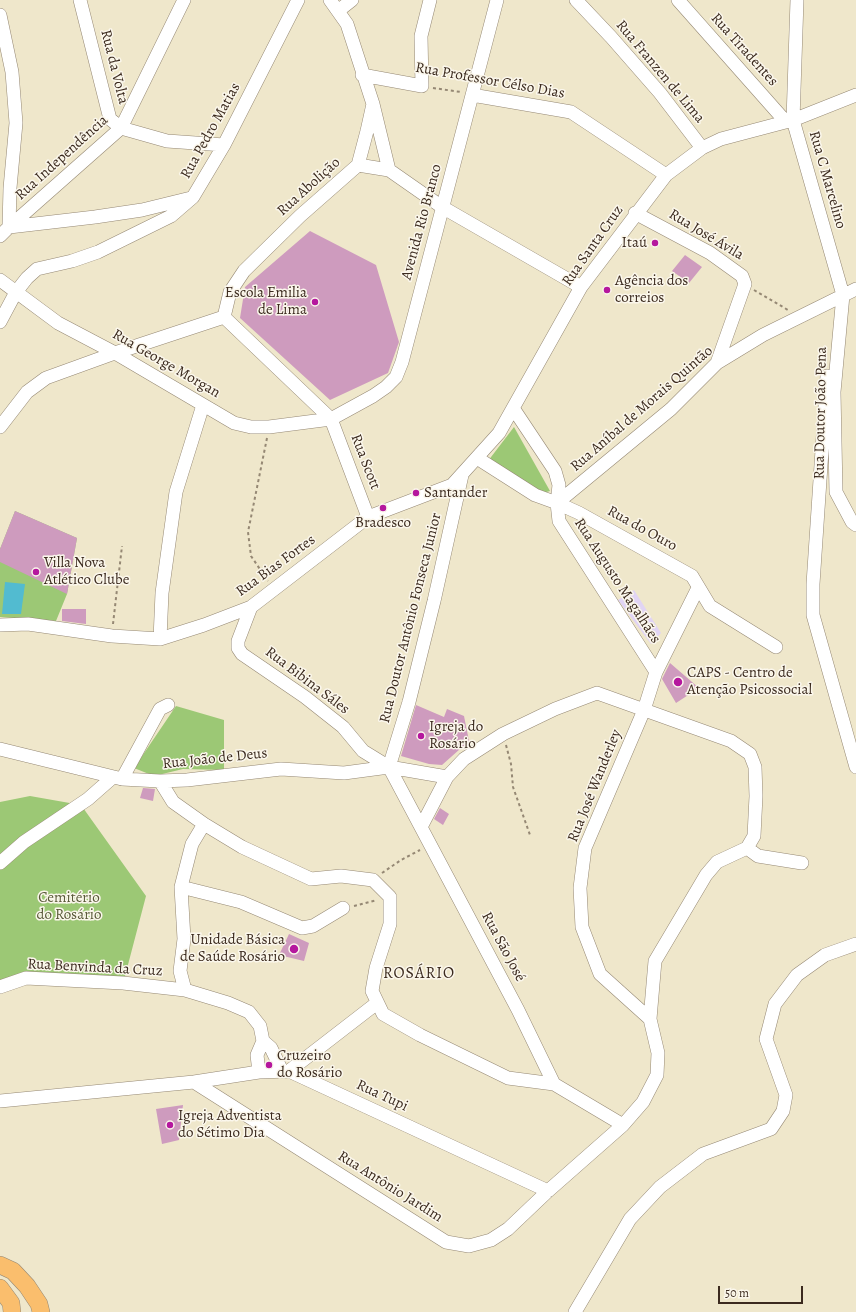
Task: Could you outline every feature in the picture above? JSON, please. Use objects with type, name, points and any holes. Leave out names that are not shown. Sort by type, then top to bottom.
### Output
[{"type":"main road","points":[[0,1265],[13,1271],[27,1286],[41,1312]]},
{"type":"main road","points":[[0,1288],[11,1303],[12,1312]]},
{"type":"street","name":"Rua da Volta","points":[[80,0],[110,118],[121,128]]},
{"type":"street","name":"Rua Independência","points":[[5,231],[121,128],[184,0]]},
{"type":"street","name":"Rua Pedro Matias","points":[[5,231],[142,210],[192,197],[224,145],[298,0]]},
{"type":"street","points":[[330,0],[347,24],[362,75],[373,104],[389,170]]},
{"type":"street","points":[[338,11],[352,0]]},
{"type":"street","points":[[422,86],[421,36],[430,0]]},
{"type":"street","name":"Avenida Rio Branco","points":[[331,419],[373,396],[386,387],[396,377],[402,362],[497,0]]},
{"type":"street","name":"Rua Franzen de Lima","points":[[576,0],[612,37],[660,94],[702,148]]},
{"type":"street","name":"Rua Tiradentes","points":[[678,0],[790,121]]},
{"type":"street","points":[[790,121],[797,0]]},
{"type":"street","points":[[0,15],[12,72],[16,122],[5,231]]},
{"type":"street","name":"Rua Professor Célso Dias","points":[[362,75],[422,86]]},
{"type":"street","name":"Rua Professor Célso Dias","points":[[472,94],[571,112],[666,175]]},
{"type":"street","name":"Rua Santa Cruz","points":[[477,458],[498,433],[581,288],[666,175],[702,148],[721,139],[790,121],[856,95]]},
{"type":"street","name":"Rua Abolição","points":[[224,317],[230,292],[244,271],[300,216],[358,165],[373,104]]},
{"type":"street","name":"Rua C Marcelino","points":[[790,121],[843,295]]},
{"type":"street","points":[[121,128],[167,141],[224,145]]},
{"type":"street","points":[[358,165],[389,170],[442,207],[581,288]]},
{"type":"street","points":[[0,322],[16,292],[27,278],[37,269],[72,261],[98,252],[171,216],[192,197]]},
{"type":"street","name":"Rua José Ávila","points":[[636,213],[710,253],[742,276],[745,284],[718,363]]},
{"type":"street","name":"Rua George Morgan","points":[[0,280],[58,323],[115,353],[234,423],[251,427],[269,427],[331,419]]},
{"type":"street","name":"Rua Aníbal de Morais Quintão","points":[[557,503],[671,409],[718,363],[763,335],[856,289]]},
{"type":"street","name":"Rua Doutor João Pena","points":[[843,295],[834,392],[836,492],[852,522],[856,525]]},
{"type":"street","points":[[0,427],[27,392],[46,378],[115,353],[224,317],[331,419]]},
{"type":"street","points":[[839,340],[828,372],[825,395],[813,584],[813,615],[856,767]]},
{"type":"street","points":[[160,639],[162,592],[176,492],[203,405]]},
{"type":"street","name":"Rua Augusto Magalhães","points":[[513,408],[555,471],[559,486],[557,503],[559,521],[656,672]]},
{"type":"street","name":"Rua Scott","points":[[331,419],[368,517]]},
{"type":"street","name":"Rua do Ouro","points":[[477,458],[534,495],[580,513],[692,576],[710,606],[776,647]]},
{"type":"street","name":"Rua Bias Fortes","points":[[0,625],[28,624],[112,636],[160,639],[204,625],[251,607],[368,517],[452,485],[477,458]]},
{"type":"street","name":"Rua Doutor Antônio Fonseca Junior","points":[[389,767],[409,702],[434,601],[462,475]]},
{"type":"street","points":[[644,710],[656,672],[698,588]]},
{"type":"street","name":"Rua Bibina Sáles","points":[[251,607],[238,641],[238,648],[242,654],[300,693],[343,727],[363,751],[389,767]]},
{"type":"street","points":[[421,827],[447,777],[464,759],[503,734],[555,709],[597,693],[731,740],[750,754],[754,767],[756,796],[754,836],[747,848],[758,856],[802,863]]},
{"type":"street","points":[[0,863],[24,842],[117,778],[160,710],[168,705]]},
{"type":"street","name":"Rua José Wanderley","points":[[644,710],[585,848],[580,888],[582,927],[600,974],[650,1019]]},
{"type":"street","name":"Rua João de Deus","points":[[0,749],[117,778],[160,781],[230,776],[281,769],[344,773],[389,767]]},
{"type":"street","points":[[389,767],[447,777]]},
{"type":"street","name":"Rua São José","points":[[389,767],[518,1010],[554,1084]]},
{"type":"street","points":[[160,781],[173,802],[204,824],[242,847],[311,879],[342,876],[373,880],[390,897],[390,924],[376,968],[372,991],[383,1014],[420,1035],[508,1078],[554,1084],[623,1125]]},
{"type":"street","points":[[185,990],[180,970],[184,939],[181,887],[192,844],[204,824]]},
{"type":"street","name":"Rua Antônio Jardim","points":[[194,1082],[446,1242],[469,1246],[491,1240],[508,1229],[548,1191],[623,1125],[643,1102],[657,1075],[658,1053],[650,1019],[655,961],[706,875],[717,862],[747,848]]},
{"type":"street","points":[[181,887],[241,902],[302,928],[313,926],[343,908]]},
{"type":"street","points":[[575,1312],[630,1219],[660,1187],[703,1154],[771,1129],[783,1112],[786,1095],[766,1039],[775,1004],[797,975],[825,955],[856,944]]},
{"type":"street","name":"Rua Benvinda da Cruz","points":[[0,987],[26,978],[122,983],[185,990],[228,1003],[249,1012],[260,1026],[263,1042],[271,1048],[286,1071]]},
{"type":"street","points":[[286,1071],[377,1003]]},
{"type":"street","points":[[259,1072],[257,1055],[263,1042]]},
{"type":"street","name":"Rua Tupi","points":[[194,1082],[259,1072],[286,1071],[548,1191]]},
{"type":"street","points":[[0,1101],[194,1082]]},
{"type":"street","points":[[536,1185],[551,1181],[566,1170],[611,1127],[611,1118]]},
{"type":"path","name":"Rua Professor Célso Dias","points":[[422,86],[472,94]]},
{"type":"path","points":[[745,284],[800,317]]},
{"type":"path","points":[[269,427],[248,532],[251,556],[273,589]]},
{"type":"path","points":[[112,636],[122,546]]},
{"type":"path","points":[[503,734],[510,764],[513,787],[530,835]]},
{"type":"path","points":[[373,880],[402,860],[430,845]]},
{"type":"path","points":[[343,908],[390,897]]},
{"type":"shaded area","points":[[634,590],[661,633],[651,644],[618,600]]},
{"type":"green space","points":[[514,427],[550,491],[543,493],[488,461]]},
{"type":"green space","name":"Villa Nova Atlético Clube","points":[[15,511],[77,538],[67,594],[56,621],[0,617],[0,549]]},
{"type":"green space","points":[[176,706],[224,720],[224,770],[183,769],[154,776],[134,768]]},
{"type":"green space","name":"Cemitério do Rosário","points":[[30,796],[81,805],[146,896],[124,980],[0,983],[0,802]]},
{"type":"water","points":[[5,582],[25,584],[21,614],[2,614]]},
{"type":"building","name":"Escola Emilia de Lima","points":[[310,231],[376,265],[399,342],[388,373],[330,400],[240,318],[245,287]]},
{"type":"building","points":[[685,255],[702,267],[689,283],[672,271]]},
{"type":"building","points":[[15,511],[77,538],[67,594],[0,562],[0,549]]},
{"type":"building","points":[[62,609],[86,609],[86,624],[62,621]]},
{"type":"building","name":"CAPS - Centro de Atenção Psicossocial","points":[[670,663],[699,688],[676,703],[662,679]]},
{"type":"building","points":[[416,705],[444,717],[447,709],[464,716],[469,741],[442,765],[429,764],[401,756]]},
{"type":"building","points":[[143,788],[155,789],[153,801],[140,798]]},
{"type":"building","points":[[440,808],[449,814],[443,825],[434,819]]},
{"type":"building","name":"Unidade Básica de Saúde Rosário","points":[[289,934],[309,943],[304,961],[279,955]]},
{"type":"building","name":"Igreja Adventista do Sétimo Dia","points":[[183,1105],[179,1140],[162,1144],[156,1109]]},
{"type":"place","name":"Itaú","points":[[655,243]]},
{"type":"place","name":"Agência dos correios","points":[[607,290]]},
{"type":"place","name":"Escola Emilia de Lima","points":[[315,302]]},
{"type":"place","name":"Santander","points":[[416,493]]},
{"type":"place","name":"Bradesco","points":[[383,508]]},
{"type":"place","name":"Villa Nova Atlético Clube","points":[[36,572]]},
{"type":"place","name":"CAPS - Centro de Atenção Psicossocial","points":[[678,682]]},
{"type":"place","name":"Igreja do Rosário","points":[[421,736]]},
{"type":"place","name":"Unidade Básica de Saúde Rosário","points":[[294,949]]},
{"type":"place","name":"Cruzeiro do Rosário","points":[[269,1065]]},
{"type":"place","name":"Igreja Adventista do Sétimo Dia","points":[[170,1125]]},
{"type":"district","name":"ROSÁRIO","points":[[419,974]]}]
